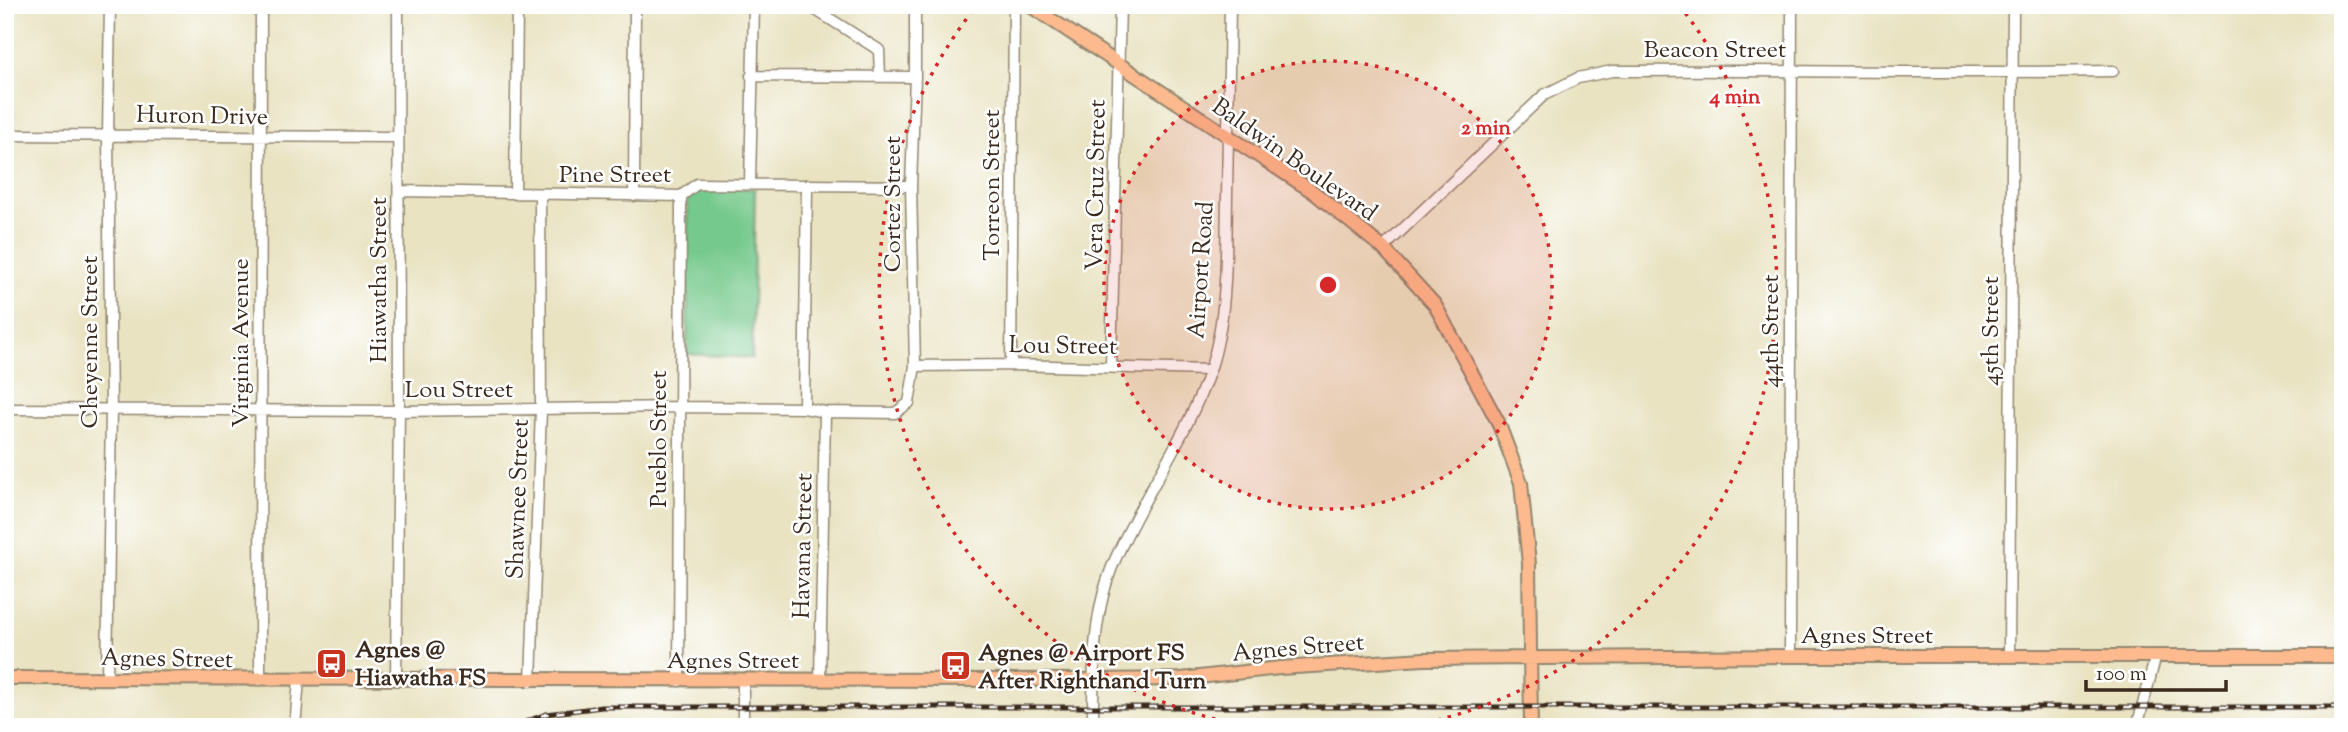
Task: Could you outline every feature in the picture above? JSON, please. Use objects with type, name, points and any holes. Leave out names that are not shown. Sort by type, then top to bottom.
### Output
[{"type":"main road","name":"Baldwin Boulevard","points":[[1029,5],[1312,191],[1383,248],[1436,305],[1498,422],[1521,483],[1529,564],[1531,727]]},
{"type":"main road","name":"Agnes Street","points":[[5,678],[1093,680],[1181,679],[1280,668],[1424,659],[2343,656]]},
{"type":"street","name":"Cheyenne Street","points":[[107,678],[111,410],[108,135],[110,5]]},
{"type":"street","name":"Virginia Avenue","points":[[260,680],[261,5]]},
{"type":"street","name":"Hiawatha Street","points":[[396,680],[399,411],[398,5]]},
{"type":"street","points":[[515,194],[517,5]]},
{"type":"street","points":[[634,196],[635,5]]},
{"type":"street","points":[[750,183],[754,5]]},
{"type":"street","points":[[808,5],[880,50],[880,77]]},
{"type":"street","name":"Cortez Street","points":[[909,403],[915,366],[911,186],[915,5]]},
{"type":"street","name":"Torreon Street","points":[[1011,365],[1014,5]]},
{"type":"street","name":"Vera Cruz Street","points":[[1111,366],[1120,5]]},
{"type":"street","name":"Airport Road","points":[[1093,727],[1096,620],[1114,561],[1181,436],[1210,370],[1218,339],[1226,267],[1230,5]]},
{"type":"street","name":"44th Street","points":[[1790,656],[1791,5]]},
{"type":"street","name":"45th Street","points":[[2009,657],[2013,5]]},
{"type":"street","name":"Beacon Street","points":[[1383,248],[1544,95],[1578,78],[1612,71],[2113,71]]},
{"type":"street","points":[[751,76],[915,77]]},
{"type":"street","name":"Huron Drive","points":[[5,135],[398,137]]},
{"type":"street","name":"Pine Street","points":[[398,191],[681,196],[697,184],[911,186]]},
{"type":"street","points":[[804,408],[807,185]]},
{"type":"street","name":"Shawnee Street","points":[[531,681],[541,410],[540,194]]},
{"type":"street","name":"Pueblo Street","points":[[679,681],[678,407],[681,196]]},
{"type":"street","name":"Lou Street","points":[[915,366],[1111,366],[1210,370]]},
{"type":"street","name":"Lou Street","points":[[5,409],[261,408],[399,411],[678,407],[804,408],[825,412],[895,413],[909,403]]},
{"type":"street","name":"Havana Street","points":[[820,680],[825,412]]},
{"type":"street","points":[[2137,727],[2156,655]]},
{"type":"street","points":[[295,727],[299,680]]},
{"type":"street","points":[[743,681],[743,727]]},
{"type":"green space","points":[[702,187],[755,189],[752,358],[687,354],[688,200],[691,192]]},
{"type":"railway","points":[[511,727],[546,714],[602,707],[2343,707]]},
{"type":"place","name":"Agnes @ Hiawatha FS","points":[[332,663]]},
{"type":"place","name":"Agnes @ Airport FS After Righthand Turn","points":[[955,666]]}]
